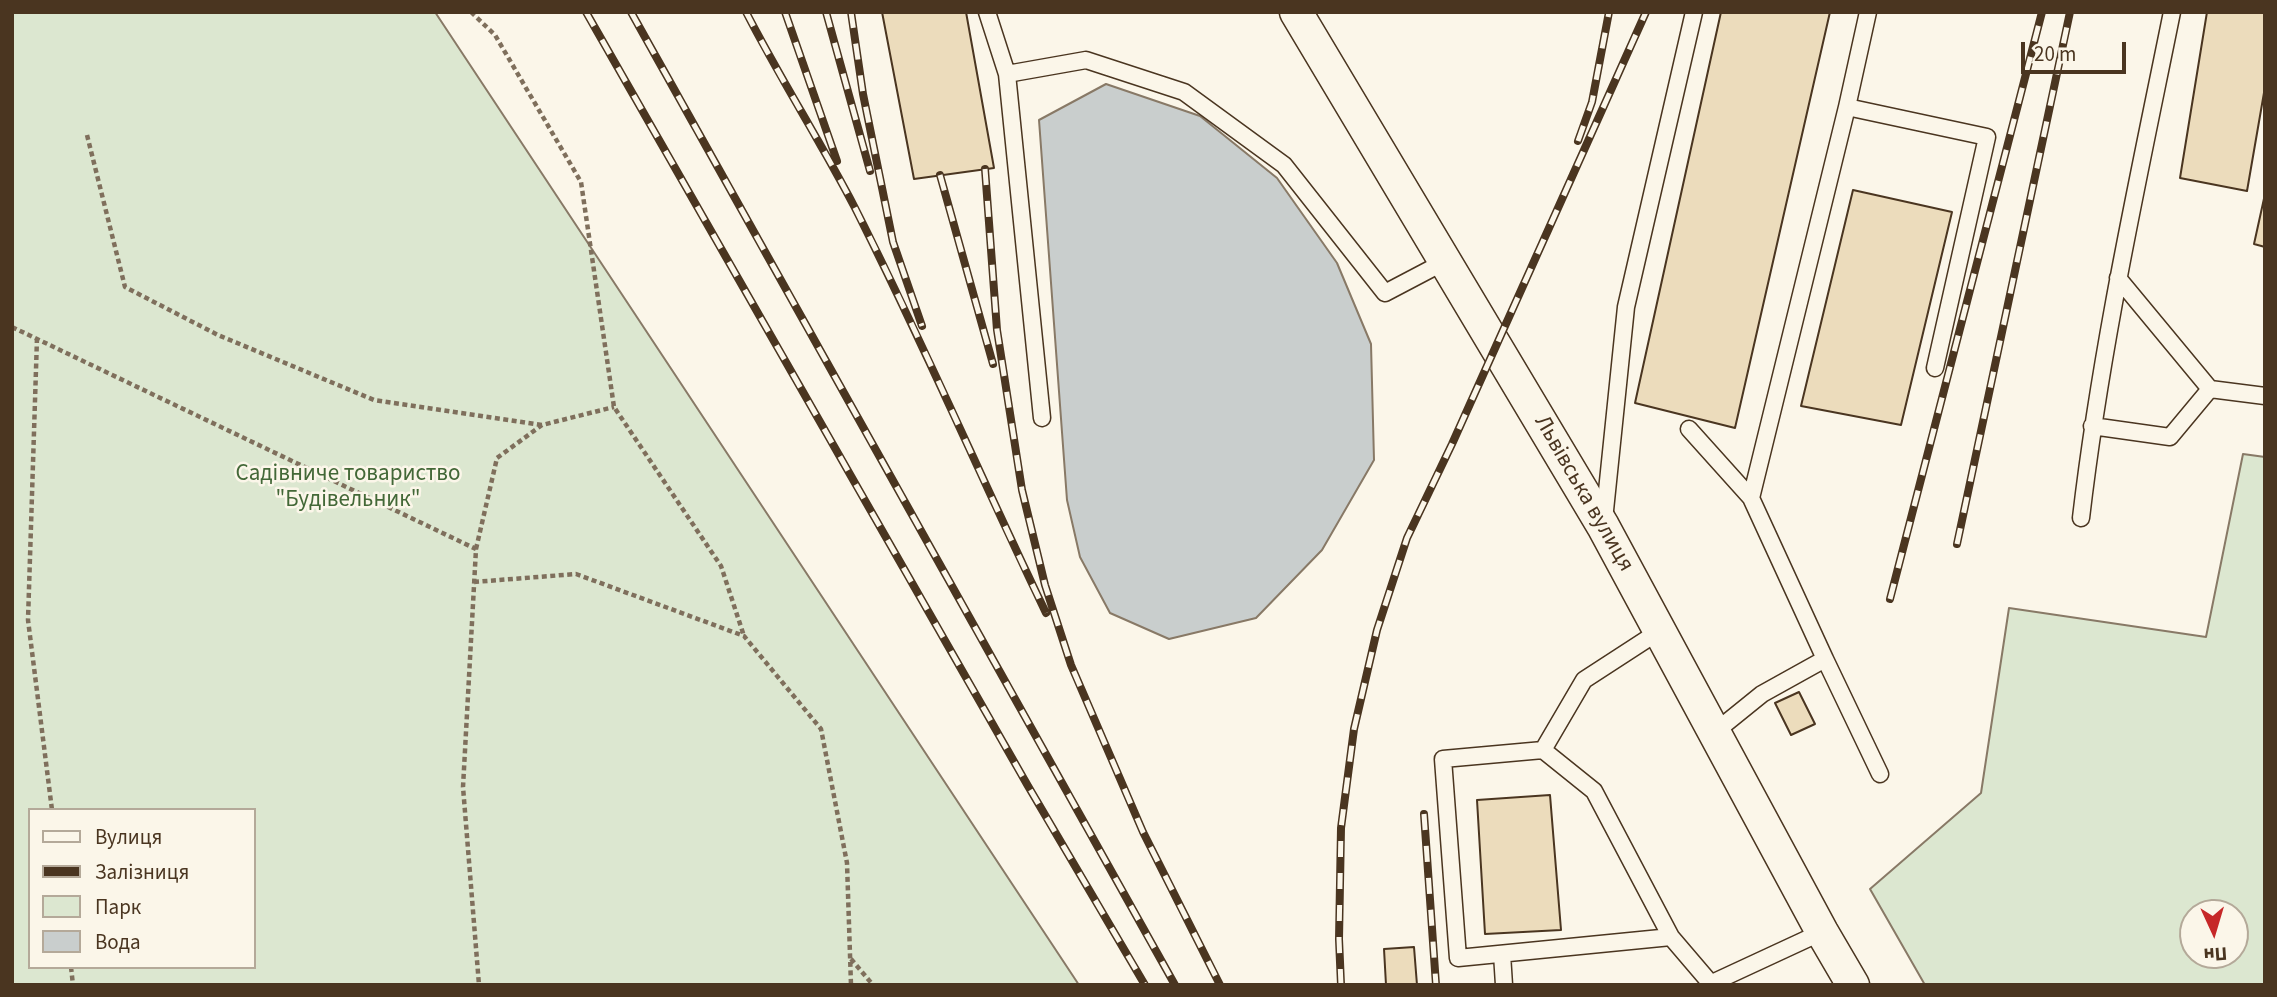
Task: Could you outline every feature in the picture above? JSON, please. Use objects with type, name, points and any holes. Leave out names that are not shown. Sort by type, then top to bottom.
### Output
[{"type":"street","name":"Львівська вулиця","points":[[1296,12],[1604,526],[1853,985]]},
{"type":"lane","points":[[987,12],[1007,74],[1042,418]]},
{"type":"lane","points":[[1604,526],[1626,307],[1694,12]]},
{"type":"lane","points":[[1751,498],[1868,12]]},
{"type":"lane","points":[[2081,517],[2092,426],[2118,278],[2172,12]]},
{"type":"lane","points":[[1007,74],[1086,60],[1184,92],[1284,165],[1385,293],[1444,262]]},
{"type":"lane","points":[[1847,107],[1987,137],[1935,368]]},
{"type":"lane","points":[[2118,278],[2210,389],[2265,396]]},
{"type":"lane","points":[[2092,426],[2170,437],[2210,389]]},
{"type":"lane","points":[[1689,429],[1751,498],[1880,774]]},
{"type":"lane","points":[[1543,750],[1584,680],[1661,631]]},
{"type":"lane","points":[[1715,732],[1762,694],[1825,659]]},
{"type":"lane","points":[[1671,937],[1458,958],[1443,759],[1543,750],[1594,791],[1671,937],[1712,984],[1822,932]]},
{"type":"lane","points":[[1502,954],[1504,985]]},
{"type":"path","points":[[471,12],[495,35],[581,182],[614,407],[720,566],[744,636],[821,729],[847,863],[851,985]]},
{"type":"path","points":[[87,135],[125,287],[218,335],[374,400],[542,425]]},
{"type":"path","points":[[12,327],[476,549]]},
{"type":"path","points":[[37,338],[28,620],[52,808]]},
{"type":"path","points":[[479,985],[463,787],[476,549],[497,458],[542,425],[614,407]]},
{"type":"path","points":[[474,582],[576,574],[744,636]]},
{"type":"path","points":[[850,958],[873,985]]},
{"type":"green space","name":"Садівниче товариство \"Будівельник\"","points":[[12,12],[435,12],[1079,985],[12,985]]},
{"type":"green space","points":[[2243,454],[2265,457],[2265,985],[1925,985],[1870,889],[1981,793],[2009,608],[2206,637]]},
{"type":"water","points":[[1106,84],[1200,116],[1277,178],[1337,263],[1371,344],[1374,460],[1322,550],[1256,618],[1169,639],[1110,613],[1080,557],[1067,500],[1039,120]]},
{"type":"building","points":[[882,12],[966,12],[994,168],[914,179]]},
{"type":"building","points":[[1721,12],[1830,12],[1735,428],[1635,403]]},
{"type":"building","points":[[2207,12],[2265,12],[2265,87],[2247,191],[2180,178]]},
{"type":"building","points":[[1853,190],[1952,212],[1901,425],[1801,406]]},
{"type":"building","points":[[2265,194],[2265,247],[2254,244]]},
{"type":"building","points":[[1799,692],[1815,724],[1791,735],[1775,703]]},
{"type":"building","points":[[1550,795],[1561,930],[1485,934],[1477,800]]},
{"type":"building","points":[[1414,947],[1417,985],[1386,985],[1384,949]]},
{"type":"railway","points":[[586,12],[1028,786],[1145,985]]},
{"type":"railway","points":[[631,12],[1175,985]]},
{"type":"railway","points":[[746,12],[854,206],[904,307],[1046,613]]},
{"type":"railway","points":[[785,12],[837,161]]},
{"type":"railway","points":[[826,12],[870,171]]},
{"type":"railway","points":[[851,12],[863,94],[893,242],[922,326]]},
{"type":"railway","points":[[1578,141],[1592,102],[1609,12]]},
{"type":"railway","points":[[1341,985],[1341,828],[1354,729],[1377,630],[1407,538],[1646,12]]},
{"type":"railway","points":[[1890,599],[2042,12]]},
{"type":"railway","points":[[1957,544],[2070,12]]},
{"type":"railway","points":[[985,169],[997,330],[1022,490],[1045,585],[1071,665],[1143,832],[1220,985]]},
{"type":"railway","points":[[940,175],[993,364]]},
{"type":"railway","points":[[1424,814],[1436,985]]}]
